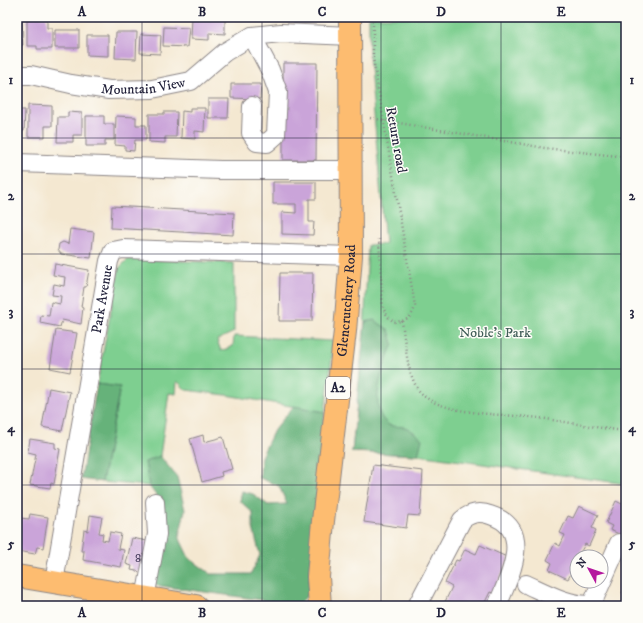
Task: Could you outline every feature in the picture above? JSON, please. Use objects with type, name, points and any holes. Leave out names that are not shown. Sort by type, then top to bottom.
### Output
[{"type":"main road","name":"Glencrutchery Road","points":[[320,606],[318,577],[345,331],[351,256],[351,26]]},
{"type":"main road","points":[[17,576],[196,606]]},
{"type":"street","name":"Mountain View","points":[[17,75],[31,75],[71,84],[109,90],[152,89],[191,81],[225,52],[252,36],[351,26]]},
{"type":"street","points":[[252,36],[270,70],[278,92],[276,135],[267,143],[257,142],[251,133],[252,106]]},
{"type":"street","points":[[17,163],[221,170],[351,170]]},
{"type":"street","name":"Park Avenue","points":[[54,582],[109,261],[113,251],[123,249],[351,256]]},
{"type":"street","points":[[145,598],[157,534],[155,502]]},
{"type":"street","points":[[417,606],[462,520],[468,515],[474,513],[485,513],[504,521],[511,529],[516,539],[516,553],[498,606]]},
{"type":"street","points":[[526,584],[566,602],[576,605],[591,606],[620,543]]},
{"type":"path","name":"Return road","points":[[374,17],[373,58],[382,120],[415,306],[413,314],[402,321]]},
{"type":"path","points":[[370,118],[546,148],[626,157]]},
{"type":"path","points":[[379,239],[383,308],[388,317],[394,322],[402,321],[411,373],[421,394],[448,407],[466,411],[538,418],[626,431]]},
{"type":"green space","name":"Noble's Park","points":[[369,17],[626,17],[626,484],[418,455],[352,452],[364,335],[368,245],[385,244],[369,55]]},
{"type":"green space","points":[[128,259],[234,263],[234,332],[217,340],[221,351],[233,346],[234,336],[334,341],[325,412],[226,395],[186,390],[177,381],[176,394],[169,393],[160,456],[145,462],[149,486],[102,482],[120,387],[97,384],[119,268]]},
{"type":"green space","points":[[374,320],[389,330],[393,344],[385,363],[379,386],[379,409],[382,418],[389,425],[406,428],[422,439],[418,455],[352,452],[365,322]]},
{"type":"green space","points":[[97,384],[120,387],[102,482],[81,479]]},
{"type":"green space","points":[[294,406],[325,412],[308,595],[298,605],[154,585],[158,498],[149,486],[145,462],[160,456],[177,477],[185,510],[179,537],[189,558],[211,574],[251,574],[260,555],[253,528],[253,513],[240,501],[242,491],[253,494],[268,505],[287,504],[279,486],[260,478],[261,457],[274,430]]},
{"type":"building","points":[[27,17],[47,17],[47,28],[52,28],[52,49],[37,49],[37,46],[27,46]]},
{"type":"building","points":[[192,17],[225,17],[225,34],[209,33],[209,40],[191,39]]},
{"type":"building","points":[[17,19],[22,19],[23,45],[17,45]]},
{"type":"building","points":[[164,27],[189,28],[187,47],[163,46]]},
{"type":"building","points":[[55,30],[79,30],[79,48],[55,48]]},
{"type":"building","points":[[116,32],[137,32],[136,59],[115,58]]},
{"type":"building","points":[[141,34],[161,35],[160,54],[140,53]]},
{"type":"building","points":[[87,35],[108,35],[108,56],[87,55]]},
{"type":"building","points":[[283,63],[317,63],[316,160],[283,160]]},
{"type":"building","points":[[231,84],[261,84],[260,99],[231,98]]},
{"type":"building","points":[[208,99],[229,99],[228,118],[208,118]]},
{"type":"building","points":[[28,105],[52,106],[52,126],[45,126],[45,137],[28,137]]},
{"type":"building","points":[[190,108],[205,108],[204,132],[195,131],[195,139],[181,138],[182,111],[190,112]]},
{"type":"building","points":[[17,110],[25,110],[24,131],[17,130]]},
{"type":"building","points":[[68,112],[82,113],[82,135],[73,135],[73,142],[57,142],[58,117],[68,117]]},
{"type":"building","points":[[164,112],[177,112],[176,137],[165,137],[165,143],[149,142],[149,114],[164,114]]},
{"type":"building","points":[[86,116],[104,116],[104,124],[114,124],[114,140],[105,140],[105,146],[86,146]]},
{"type":"building","points":[[116,116],[136,117],[136,125],[146,125],[146,140],[135,140],[134,151],[125,150],[125,146],[115,145]]},
{"type":"building","points":[[273,182],[316,182],[316,199],[309,199],[309,222],[314,222],[313,235],[282,234],[282,212],[296,213],[296,204],[273,204]]},
{"type":"building","points":[[112,206],[234,213],[233,235],[111,228]]},
{"type":"building","points":[[70,229],[94,232],[91,258],[61,254],[58,250],[59,244],[63,242],[68,244]]},
{"type":"building","points":[[55,264],[89,270],[86,287],[84,287],[81,307],[83,308],[81,324],[62,320],[60,327],[40,323],[41,315],[49,316],[51,302],[60,304],[61,296],[52,295],[54,284],[64,286],[65,277],[53,275]]},
{"type":"building","points":[[280,273],[313,273],[312,321],[279,321]]},
{"type":"building","points":[[56,330],[77,333],[70,372],[50,368]]},
{"type":"building","points":[[49,388],[70,392],[62,431],[42,427]]},
{"type":"building","points":[[203,435],[204,442],[223,437],[232,469],[221,472],[222,476],[202,482],[190,439]]},
{"type":"building","points":[[30,439],[55,443],[55,448],[60,449],[54,484],[51,483],[50,488],[30,485],[36,454],[28,452]]},
{"type":"building","points":[[373,465],[423,471],[420,516],[408,515],[406,528],[364,522]]},
{"type":"building","points":[[616,501],[622,504],[624,501],[626,502],[626,537],[610,530],[612,526],[606,523]]},
{"type":"building","points":[[579,506],[598,515],[592,528],[596,530],[589,546],[585,544],[582,549],[569,549],[568,579],[549,570],[552,563],[547,560],[555,543],[560,546],[565,535],[560,533],[568,516],[573,518]]},
{"type":"building","points":[[17,513],[21,513],[20,518],[29,519],[30,514],[48,517],[43,548],[37,547],[35,554],[17,551]]},
{"type":"building","points":[[90,515],[102,517],[99,533],[103,534],[102,540],[108,541],[110,532],[121,534],[118,549],[124,550],[121,567],[83,560],[84,551],[81,551],[84,530],[88,531]]},
{"type":"building","points":[[132,538],[152,542],[147,573],[131,570],[132,566],[126,564]]},
{"type":"building","points":[[480,545],[509,558],[493,593],[490,592],[483,606],[443,606],[452,587],[445,583],[456,560],[459,561],[465,549],[476,554]]},
{"type":"building","points":[[626,584],[626,595],[622,593]]}]
